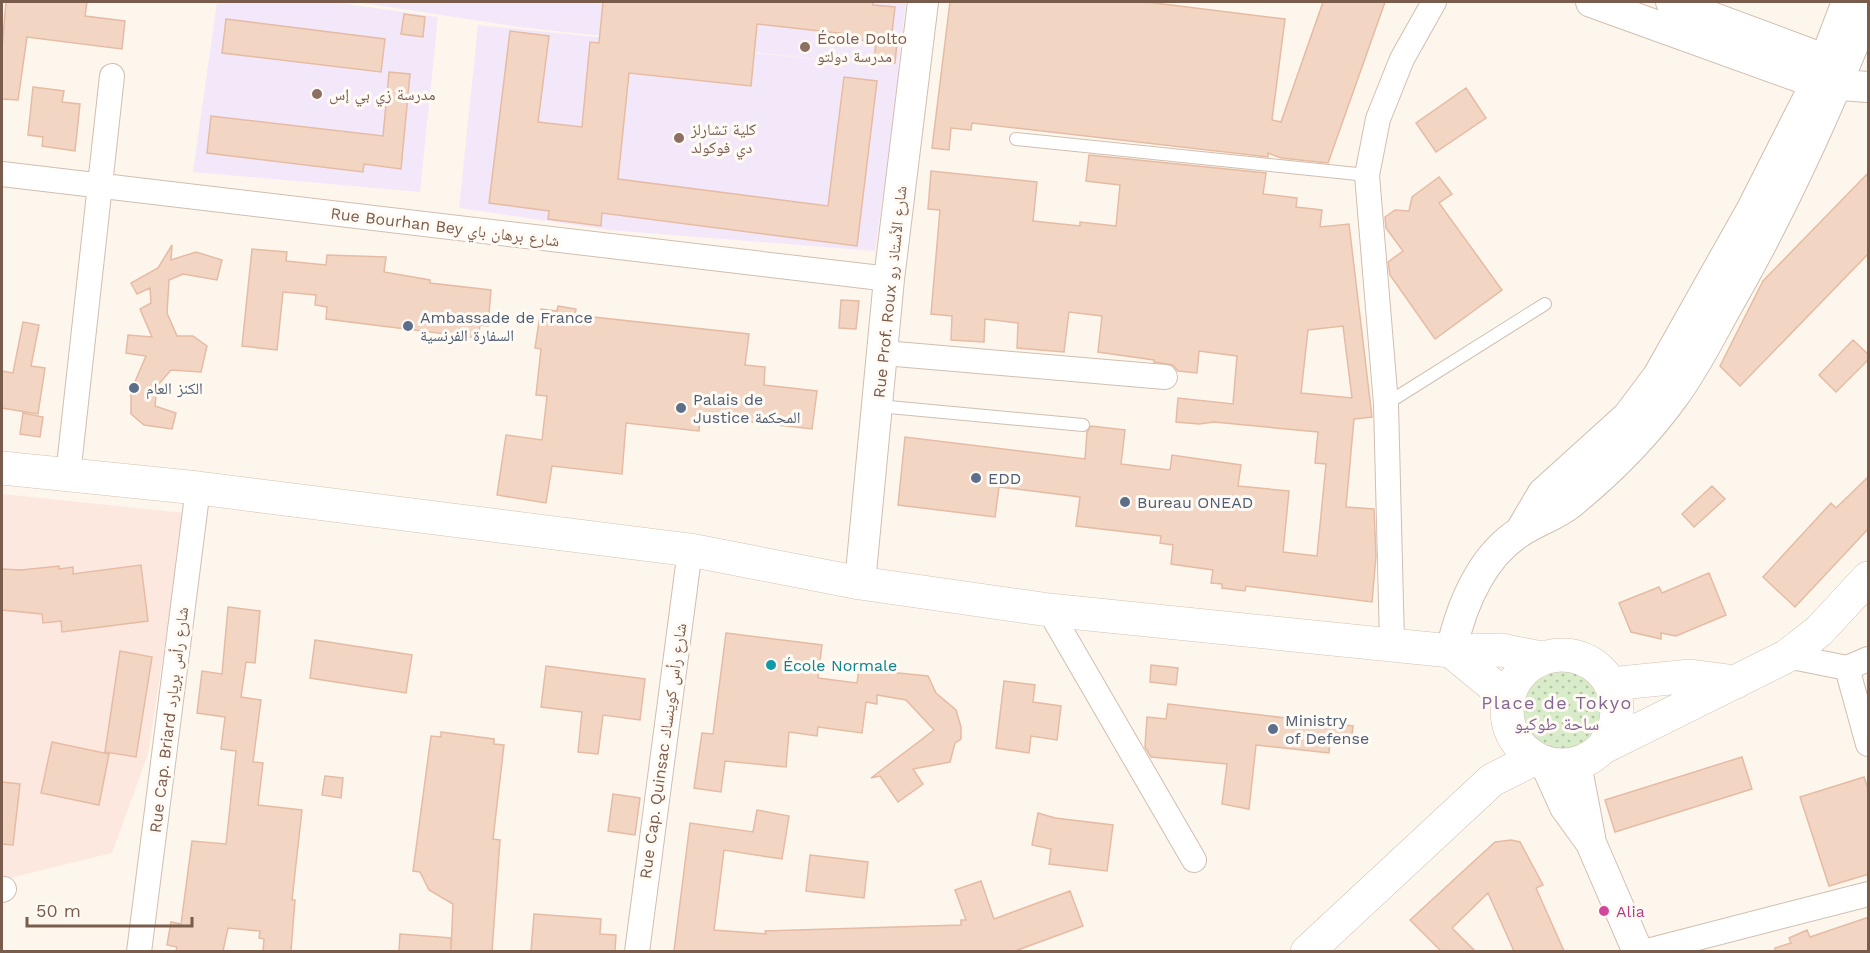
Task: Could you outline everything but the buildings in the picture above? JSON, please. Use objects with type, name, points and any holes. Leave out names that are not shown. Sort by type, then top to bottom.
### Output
[{"type":"main road","points":[[2,468],[198,489],[690,550],[860,583],[1049,610],[1392,643],[1451,651],[1501,650],[1541,658],[1557,655],[1580,658],[1601,671],[1610,684],[1616,700],[1617,717],[1612,734],[1555,755]]},
{"type":"main road","points":[[1307,951],[1491,780],[1736,682],[1787,656],[1819,631],[1869,578]]},
{"type":"main road","points":[[1451,651],[1507,698]]},
{"type":"main road","points":[[1541,658],[1520,674],[1507,698],[1508,720],[1555,755]]},
{"type":"main road","points":[[1610,684],[1690,676],[1736,682]]},
{"type":"street","name":"Rue Prof. Roux شارع الأستاذ رو","points":[[860,583],[884,353],[889,279],[923,2]]},
{"type":"street","points":[[1392,643],[1386,404],[1367,175],[1378,119],[1402,59],[1434,2]]},
{"type":"street","points":[[1591,2],[1839,70]]},
{"type":"street","points":[[1671,2],[1839,70],[1869,87]]},
{"type":"street","points":[[1839,70],[1847,2]]},
{"type":"street","points":[[1451,651],[1464,606],[1487,566],[1520,532],[1569,505],[1632,447],[1675,395],[1753,262],[1869,8]]},
{"type":"street","points":[[68,475],[112,76]]},
{"type":"street","name":"Rue Bourhan Bey شارع برهان باي","points":[[2,174],[889,279]]},
{"type":"street","points":[[884,353],[1165,376]]},
{"type":"street","name":"Rue Cap. Briard شارع رأس بريارد","points":[[139,951],[198,489]]},
{"type":"street","name":"Rue Cap. Quinsac شارع رأس كوينساك","points":[[637,951],[690,550]]},
{"type":"street","points":[[1049,610],[1194,860]]},
{"type":"street","points":[[1787,656],[1858,664],[1869,744]]},
{"type":"street","points":[[1555,755],[1565,807],[1591,843],[1638,951]]},
{"type":"street","points":[[1643,951],[1869,894]]},
{"type":"lane","points":[[1016,139],[1367,175]]},
{"type":"lane","points":[[1386,404],[1545,304]]},
{"type":"lane","points":[[878,406],[1083,424]]},
{"type":"shaded area","name":"مدرسة زي بي إس","points":[[217,2],[333,2],[438,17],[420,192],[193,172]]},
{"type":"shaded area","name":"كلية تشارلز دي فوكولد","points":[[356,2],[906,2],[898,68],[901,69],[875,251],[609,230],[459,208],[478,25],[873,65],[519,27]]},
{"type":"shaded area","points":[[2,494],[185,513],[148,754],[112,853],[2,880]]},
{"type":"green space","name":"Place de Tokyo ساحة طوكيو","points":[[1560,665],[1577,668],[1592,678],[1602,693],[1605,710],[1602,727],[1592,742],[1577,752],[1560,755],[1543,752],[1528,742],[1518,727],[1515,710],[1518,693],[1528,678],[1543,668]]},
{"type":"place","name":"École Dolto مدرسة دولتو","points":[[805,47]]},
{"type":"place","name":"مدرسة زي بي إس","points":[[317,94]]},
{"type":"place","name":"كلية تشارلز دي فوكولد","points":[[679,138]]},
{"type":"place","name":"Ambassade de France السفارة الفرنسية","points":[[408,326]]},
{"type":"place","name":"الكنز العام","points":[[134,388]]},
{"type":"place","name":"Palais de Justice المحكمة","points":[[681,408]]},
{"type":"place","name":"EDD","points":[[976,478]]},
{"type":"place","name":"Bureau ONEAD","points":[[1125,502]]},
{"type":"place","name":"École Normale","points":[[771,665]]},
{"type":"place","name":"Ministry of Defense","points":[[1273,729]]},
{"type":"place","name":"Alia","points":[[1604,911]]},
{"type":"district","name":"Place de Tokyo ساحة طوكيو","points":[[1557,712]]}]
